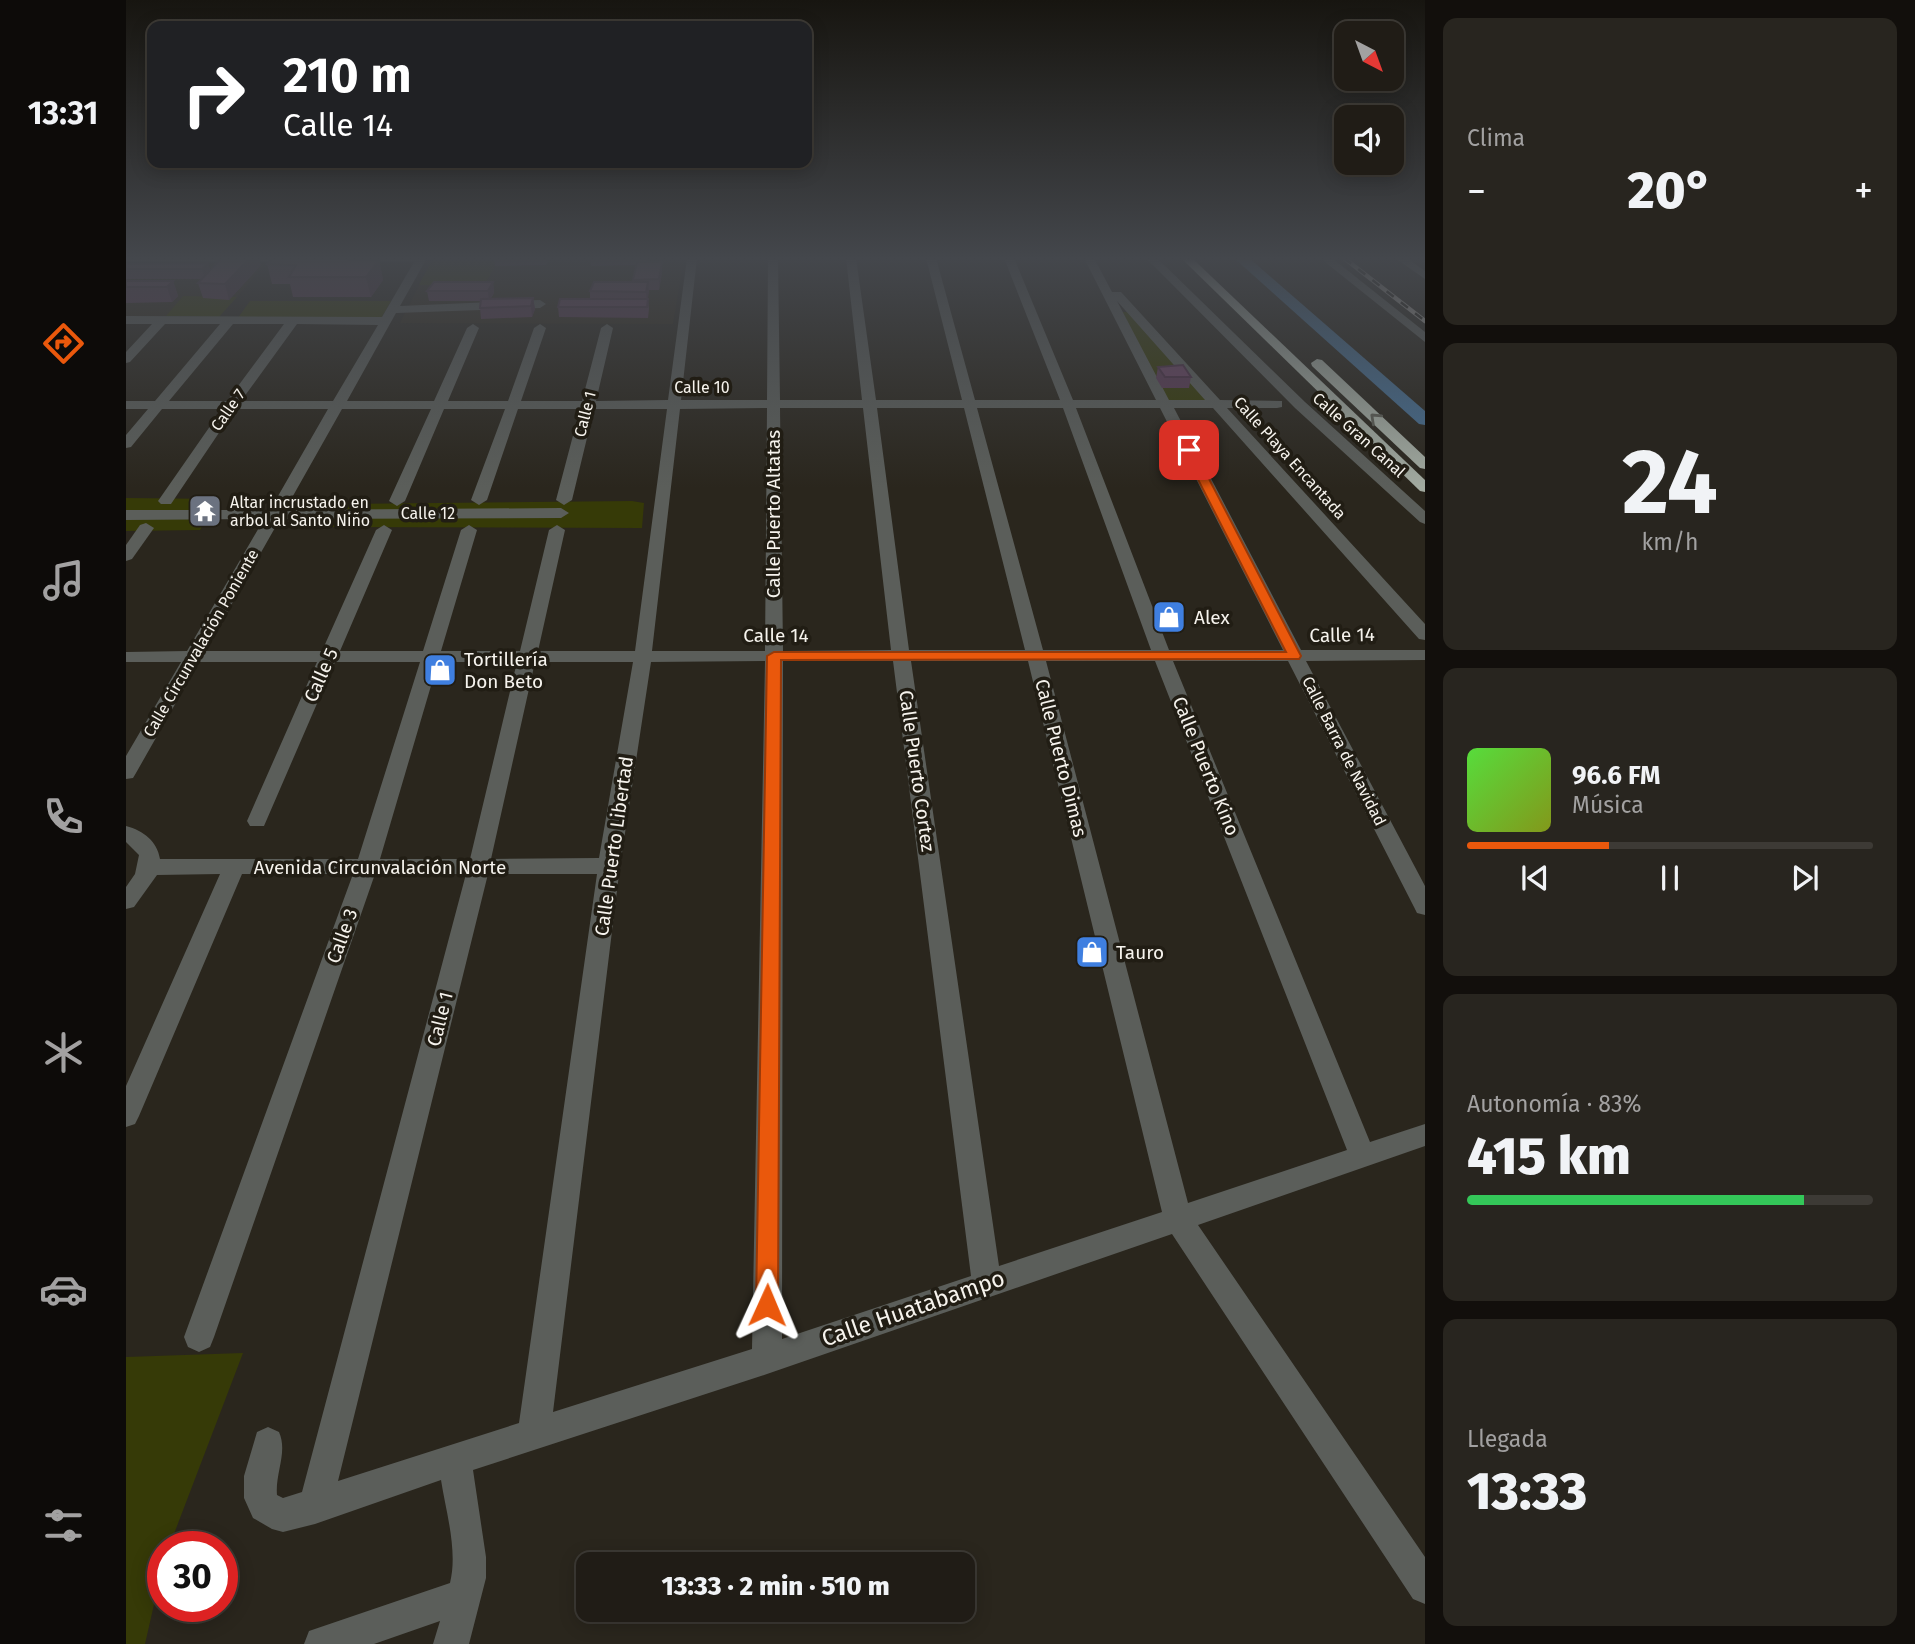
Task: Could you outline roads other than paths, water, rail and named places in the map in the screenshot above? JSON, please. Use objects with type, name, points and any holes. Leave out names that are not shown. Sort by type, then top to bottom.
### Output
[{"type":"highway","points":[[1264,335],[1275,342]]},
{"type":"highway","points":[[1267,335],[1425,488]]},
{"type":"highway","points":[[1306,353],[1425,465]]},
{"type":"street","points":[[126,359],[148,335]]},
{"type":"street","points":[[126,444],[217,335]]},
{"type":"street","name":"Calle 7","points":[[166,501],[283,335]]},
{"type":"street","name":"Calle Circunvalación Poniente","points":[[126,773],[377,335]]},
{"type":"street","points":[[397,501],[470,335]]},
{"type":"street","points":[[479,500],[538,335]]},
{"type":"street","name":"Calle 1","points":[[315,1507],[479,866],[605,335]]},
{"type":"street","name":"Calle Puerto Libertad","points":[[534,1433],[609,866],[643,655],[683,335]]},
{"type":"street","name":"Calle Puerto Altatas","points":[[766,1359],[774,656],[772,335]]},
{"type":"street","name":"Calle Puerto Cortez","points":[[861,335],[901,656],[987,1283]]},
{"type":"street","name":"Calle Puerto Dimas","points":[[950,335],[1036,657],[1178,1219],[1425,1587]]},
{"type":"street","name":"Calle Puerto Kino","points":[[1040,335],[1162,656],[1362,1155]]},
{"type":"street","name":"Calle Barra de Navidad","points":[[1130,335],[1425,907]]},
{"type":"street","name":"Calle Playa Encantada","points":[[1154,335],[1425,635]]},
{"type":"street","name":"Calle Gran Canal","points":[[1229,335],[1300,405],[1425,519]]},
{"type":"street","name":"Calle 10","points":[[126,405],[1278,404]]},
{"type":"street","name":"Calle 12","points":[[126,514],[561,514]]},
{"type":"street","points":[[126,556],[146,528]]},
{"type":"street","name":"Calle 5","points":[[257,821],[384,530]]},
{"type":"street","name":"Calle 3","points":[[199,1337],[367,866],[469,530]]},
{"type":"street","name":"Calle 14","points":[[126,657],[1425,655]]},
{"type":"street","points":[[126,833],[138,838],[148,851],[150,867],[141,885],[126,901]]},
{"type":"street","name":"Avenida Circunvalación Norte","points":[[150,867],[609,866]]},
{"type":"street","points":[[126,1116],[234,868]]},
{"type":"street","name":"Calle Huatabampo","points":[[268,1443],[260,1489],[264,1509],[283,1515],[315,1507],[766,1359],[1425,1135]]},
{"type":"street","points":[[451,1644],[469,1578],[469,1557],[455,1460]]},
{"type":"street","points":[[322,1644],[465,1595]]},
{"type":"waterway","points":[[1328,335],[1425,420]]},
{"type":"place","name":"Altar incrustado en arbol al Santo Niño","points":[[205,511]]},
{"type":"place","name":"Alex","points":[[1169,617]]},
{"type":"place","name":"Tortillería Don Beto","points":[[440,670]]},
{"type":"place","name":"Tauro","points":[[1092,952]]}]
